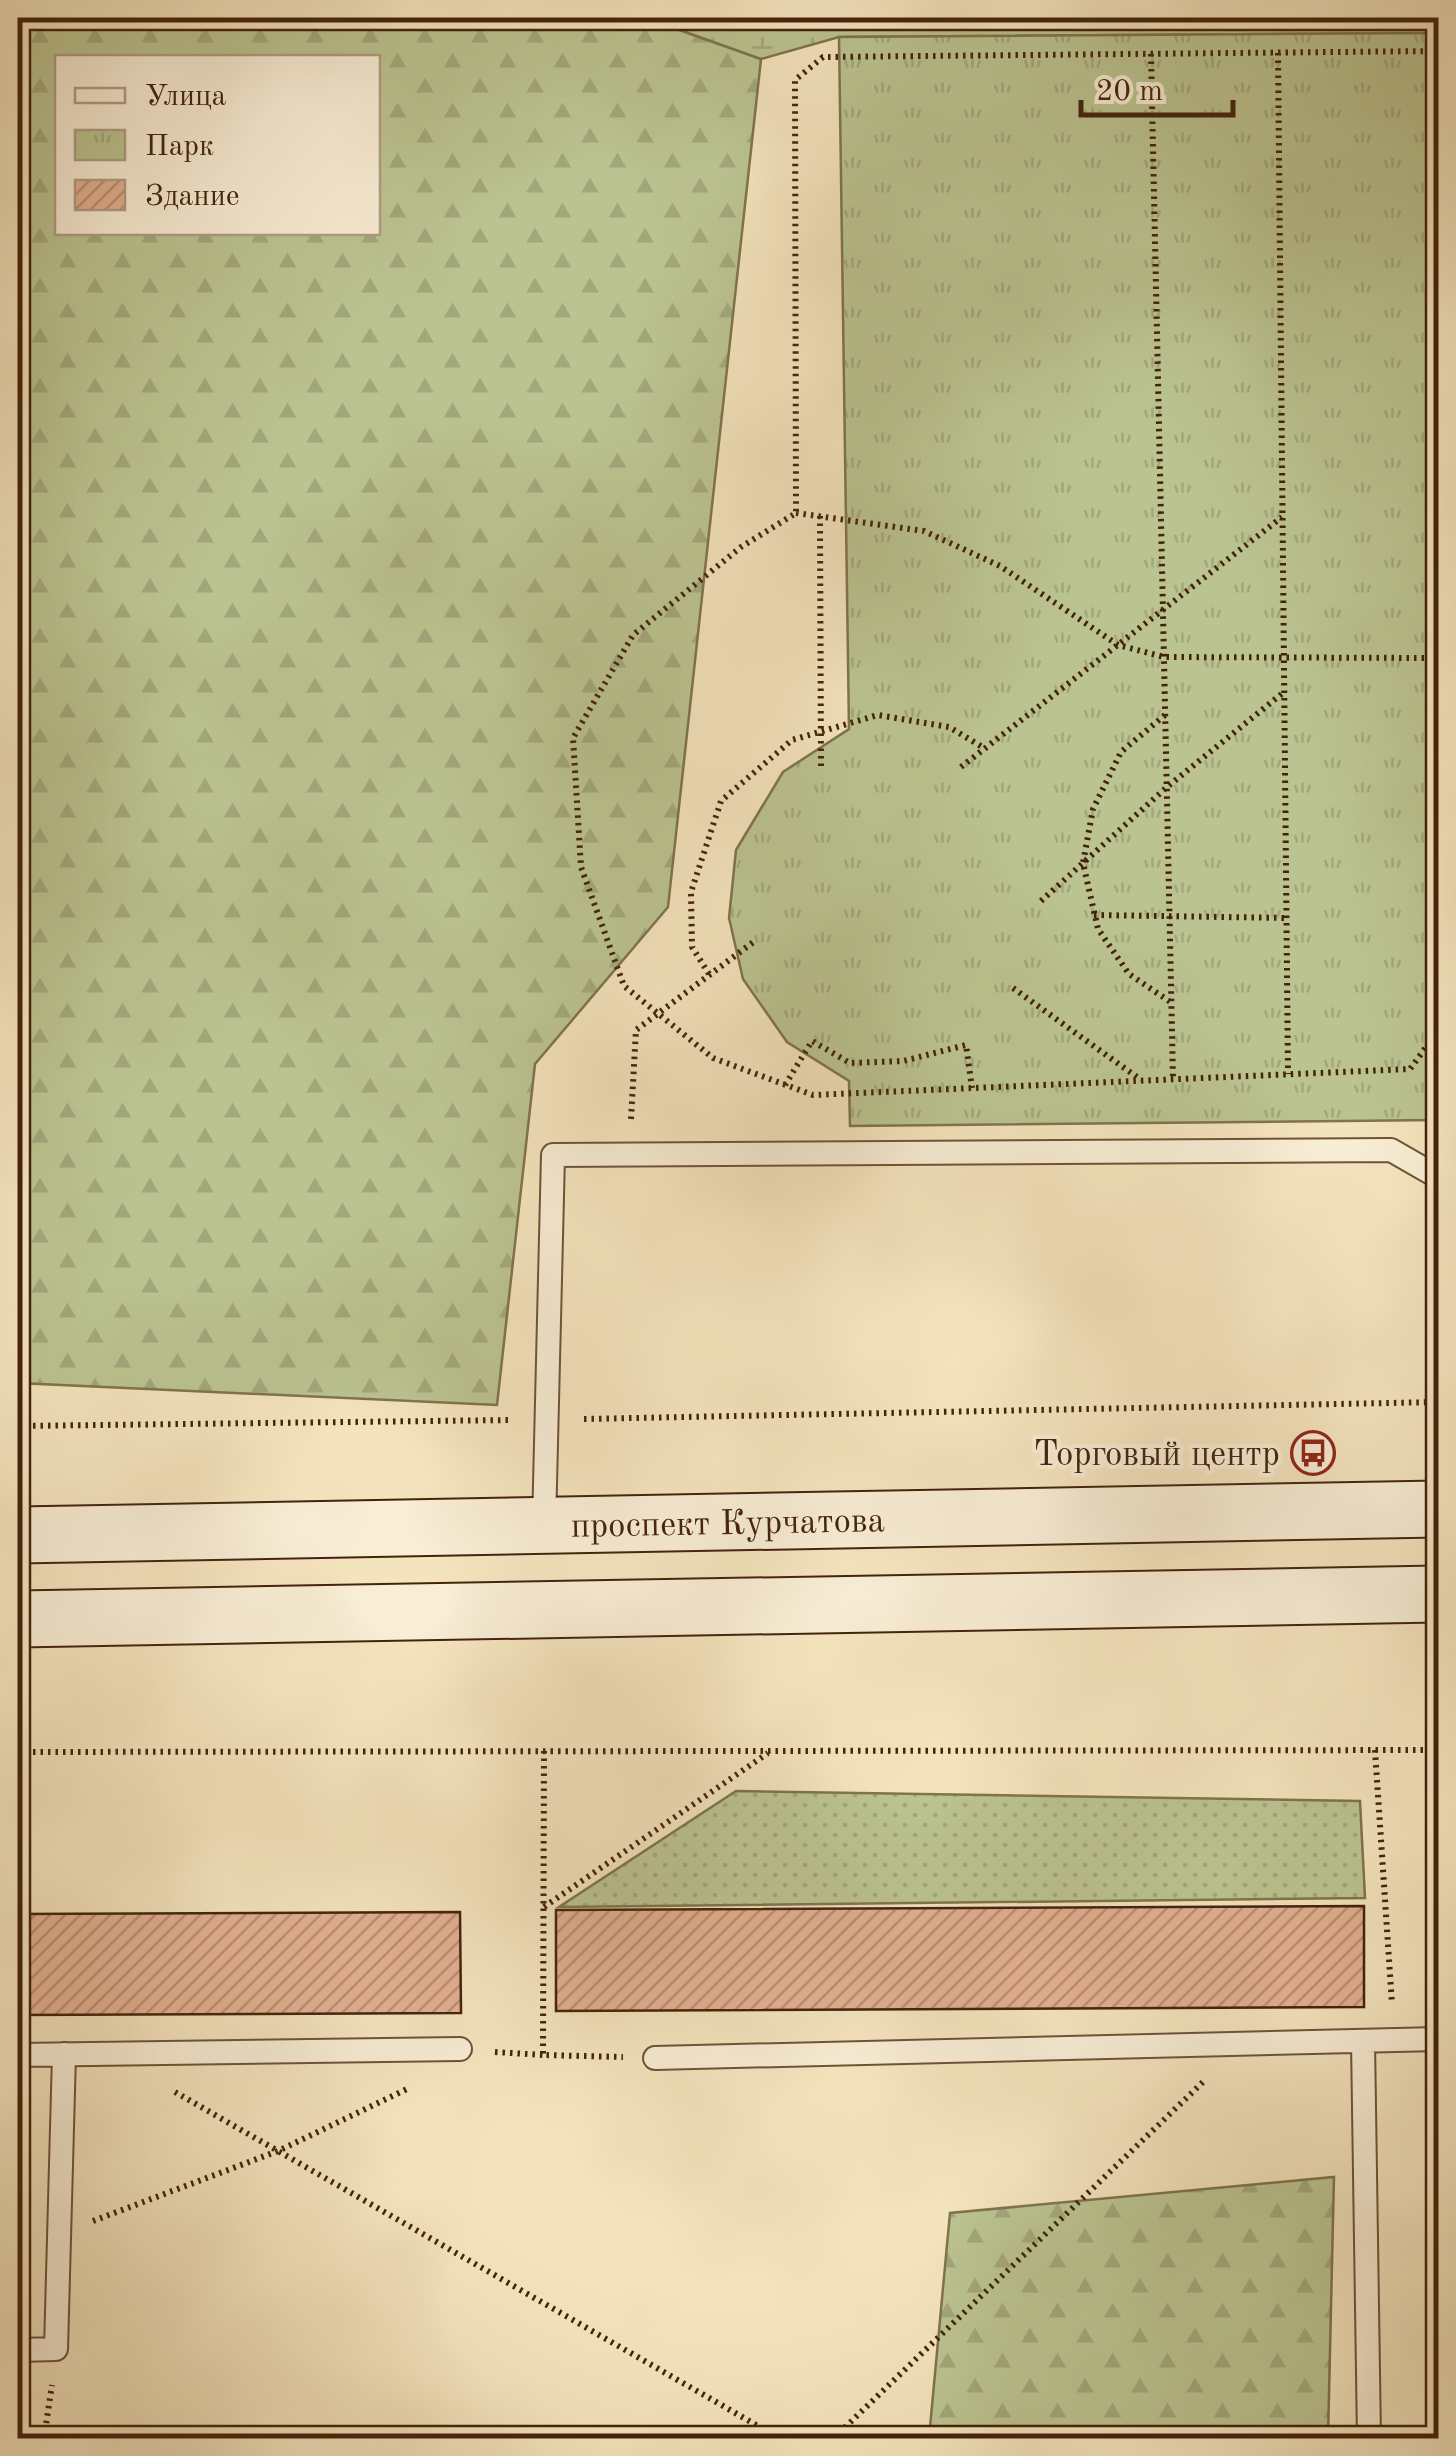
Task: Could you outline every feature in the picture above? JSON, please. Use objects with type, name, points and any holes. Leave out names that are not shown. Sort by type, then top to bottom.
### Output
[{"type":"main road","name":"проспект Курчатова","points":[[18,1535],[1438,1510]]},
{"type":"main road","points":[[18,1619],[1438,1594]]},
{"type":"lane","points":[[544,1526],[553,1155],[1390,1150],[1438,1177]]},
{"type":"lane","points":[[655,2058],[1438,2039]]},
{"type":"lane","points":[[1363,2041],[1369,2438]]},
{"type":"lane","points":[[18,2054],[460,2049]]},
{"type":"lane","points":[[18,2350],[56,2349],[64,2054]]},
{"type":"path","points":[[796,513],[795,80],[823,56],[1438,52]]},
{"type":"path","points":[[1278,53],[1288,1074]]},
{"type":"path","points":[[1151,54],[1173,1079]]},
{"type":"path","points":[[796,513],[820,516],[924,531],[1000,566],[1118,644],[1164,657],[1434,658],[1432,1040],[1410,1069],[812,1096],[713,1058],[624,986],[581,867],[574,738],[634,635],[741,546],[796,513]]},
{"type":"path","points":[[820,516],[821,771]]},
{"type":"path","points":[[961,767],[1283,516]]},
{"type":"path","points":[[1041,901],[1167,787],[1285,691]]},
{"type":"path","points":[[1166,714],[1121,752],[1094,808],[1083,863],[1098,929],[1130,974],[1172,1003]]},
{"type":"path","points":[[709,974],[692,947],[691,892],[721,801],[792,740],[878,715],[949,727],[984,748]]},
{"type":"path","points":[[1094,915],[1288,918]]},
{"type":"path","points":[[629,1155],[636,1030],[756,940]]},
{"type":"path","points":[[1013,988],[1142,1081]]},
{"type":"path","points":[[785,1085],[812,1041],[850,1063],[903,1060],[966,1046],[972,1088]]},
{"type":"path","points":[[18,1426],[1438,1402]]},
{"type":"path","points":[[1375,1750],[1394,2040]]},
{"type":"path","points":[[18,1752],[1438,1750]]},
{"type":"path","points":[[543,2055],[544,1751]]},
{"type":"path","points":[[543,1908],[771,1751]]},
{"type":"path","points":[[834,2438],[1242,2044]]},
{"type":"path","points":[[486,2051],[655,2058]]},
{"type":"path","points":[[109,2054],[779,2438]]},
{"type":"path","points":[[60,2234],[278,2151],[417,2084]]},
{"type":"path","points":[[44,2438],[56,2349]]},
{"type":"green space","points":[[18,18],[646,18],[761,59],[668,907],[535,1064],[497,1405],[18,1383]]},
{"type":"green space","points":[[646,18],[1438,18],[1438,33],[839,37],[761,59]]},
{"type":"green space","points":[[1438,33],[1438,1120],[850,1126],[849,1081],[787,1042],[743,979],[729,918],[736,850],[783,772],[849,729],[839,37]]},
{"type":"green space","points":[[736,1791],[1360,1801],[1365,1898],[559,1907]]},
{"type":"green space","points":[[1334,2177],[1328,2438],[929,2438],[950,2213]]},
{"type":"building","points":[[1364,1906],[1364,2007],[556,2011],[556,1910]]},
{"type":"building","points":[[460,1912],[461,2013],[18,2015],[18,1914]]},
{"type":"place","name":"Торговый центр","points":[[1313,1453]]}]
